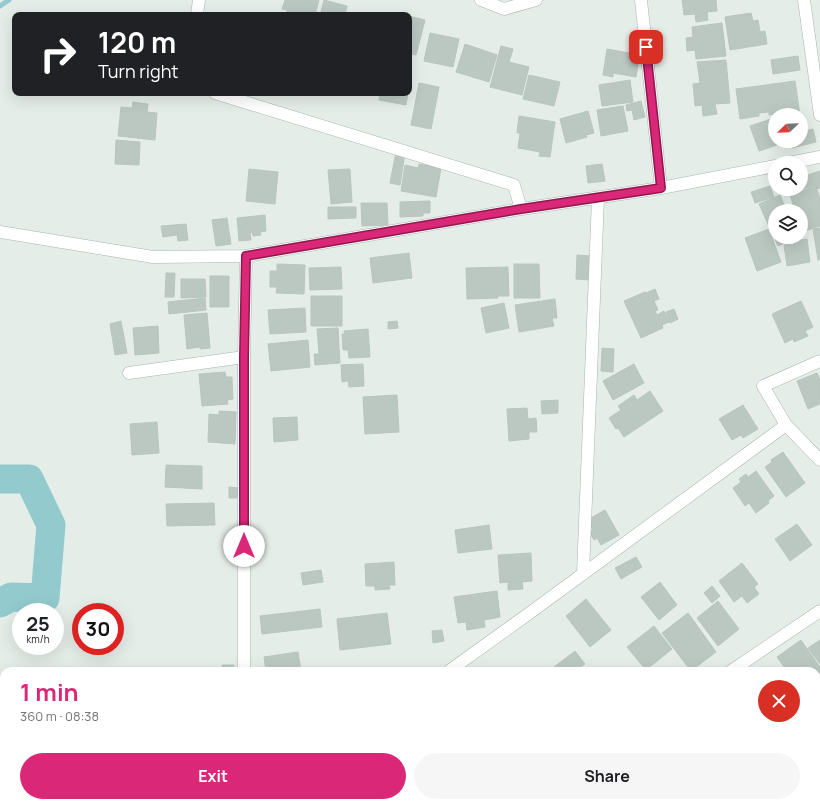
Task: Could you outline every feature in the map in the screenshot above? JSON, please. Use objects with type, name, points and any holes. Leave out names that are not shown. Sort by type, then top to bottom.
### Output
[{"type":"street","points":[[197,12],[199,0]]},
{"type":"street","points":[[481,0],[504,9],[536,0]]},
{"type":"street","points":[[641,0],[661,188]]},
{"type":"street","points":[[804,0],[820,115]]},
{"type":"street","points":[[225,96],[514,185],[521,209]]},
{"type":"street","points":[[808,159],[820,157]]},
{"type":"street","points":[[0,232],[153,257],[246,256],[521,209],[661,188],[768,167]]},
{"type":"street","points":[[583,574],[598,198]]},
{"type":"street","points":[[244,667],[244,357],[246,256]]},
{"type":"street","points":[[129,373],[244,357]]},
{"type":"street","points":[[820,361],[763,386],[786,425],[820,460]]},
{"type":"street","points":[[455,667],[786,425]]},
{"type":"street","points":[[737,667],[820,611]]},
{"type":"building","points":[[285,0],[319,0],[316,12],[287,12],[287,10],[282,9]]},
{"type":"building","points":[[324,0],[347,6],[346,12],[321,12]]},
{"type":"building","points":[[682,0],[716,0],[717,11],[707,12],[708,20],[696,22],[695,14],[684,15]]},
{"type":"building","points":[[751,13],[753,21],[758,20],[760,32],[765,31],[767,44],[730,50],[725,17]]},
{"type":"building","points":[[412,17],[425,20],[416,55],[412,54]]},
{"type":"building","points":[[722,23],[726,56],[696,59],[695,50],[687,51],[686,38],[693,37],[692,27]]},
{"type":"building","points":[[430,33],[459,39],[453,67],[424,61]]},
{"type":"building","points":[[465,44],[497,55],[489,82],[456,72]]},
{"type":"building","points":[[501,46],[513,49],[509,62],[529,67],[522,95],[490,87]]},
{"type":"building","points":[[607,49],[635,54],[634,63],[638,64],[636,77],[613,73],[613,77],[603,75]]},
{"type":"building","points":[[798,56],[800,70],[773,74],[771,60]]},
{"type":"building","points":[[726,60],[730,103],[715,104],[717,114],[703,116],[702,105],[695,106],[693,84],[700,83],[697,62]]},
{"type":"building","points":[[529,75],[560,82],[554,106],[523,99]]},
{"type":"building","points":[[630,80],[633,102],[602,106],[599,85]]},
{"type":"building","points":[[795,81],[799,108],[768,108],[768,112],[759,113],[759,116],[740,119],[736,89]]},
{"type":"building","points":[[419,83],[439,87],[431,129],[411,125]]},
{"type":"building","points":[[380,96],[408,96],[406,105],[379,100]]},
{"type":"building","points":[[641,101],[645,117],[634,120],[632,110],[627,111],[626,105]]},
{"type":"building","points":[[133,102],[148,104],[147,112],[157,113],[155,140],[118,136],[121,107],[132,108]]},
{"type":"building","points":[[623,106],[628,131],[601,136],[597,110]]},
{"type":"building","points":[[588,111],[594,133],[586,135],[587,137],[566,143],[560,119]]},
{"type":"building","points":[[519,116],[555,122],[550,157],[539,156],[540,152],[518,148],[520,133],[517,133]]},
{"type":"building","points":[[768,120],[768,148],[759,151],[750,126]]},
{"type":"building","points":[[813,129],[816,142],[808,144],[808,130]]},
{"type":"building","points":[[116,140],[140,142],[139,165],[115,164]]},
{"type":"building","points":[[396,152],[405,153],[400,185],[390,183]]},
{"type":"building","points":[[419,164],[441,168],[436,197],[401,191],[405,165],[418,168]]},
{"type":"building","points":[[602,164],[605,181],[588,183],[586,166]]},
{"type":"building","points":[[249,169],[278,172],[275,204],[246,201]]},
{"type":"building","points":[[350,169],[352,202],[331,204],[328,170]]},
{"type":"building","points":[[820,171],[820,188],[817,189],[816,185],[808,187],[808,175]]},
{"type":"building","points":[[816,186],[820,199],[820,226],[808,230],[808,204],[793,204],[790,196],[808,196],[808,189]]},
{"type":"building","points":[[768,187],[768,196],[774,197],[755,203],[751,192]]},
{"type":"building","points":[[780,196],[784,204],[768,204],[768,224],[759,204]]},
{"type":"building","points":[[430,201],[430,213],[423,213],[423,216],[400,217],[400,202]]},
{"type":"building","points":[[361,203],[387,203],[388,225],[362,226]]},
{"type":"building","points":[[328,207],[356,207],[356,218],[328,219]]},
{"type":"building","points":[[265,215],[266,231],[260,232],[261,235],[253,236],[252,232],[250,233],[251,240],[239,241],[237,218]]},
{"type":"building","points":[[227,218],[231,244],[216,246],[212,220]]},
{"type":"building","points":[[186,224],[188,240],[178,241],[177,235],[163,237],[161,226]]},
{"type":"building","points":[[820,228],[820,260],[818,260],[813,229]]},
{"type":"building","points":[[768,229],[768,244],[774,244],[781,262],[757,271],[745,238]]},
{"type":"building","points":[[808,244],[810,262],[787,266],[784,245]]},
{"type":"building","points":[[409,253],[412,278],[373,283],[370,258]]},
{"type":"building","points":[[577,255],[591,256],[589,280],[576,279]]},
{"type":"building","points":[[277,264],[305,265],[304,294],[276,293],[277,287],[270,287],[270,271],[277,271]]},
{"type":"building","points":[[514,264],[539,264],[540,298],[514,298]]},
{"type":"building","points":[[341,267],[342,289],[310,290],[309,268]]},
{"type":"building","points":[[508,267],[509,296],[497,296],[498,298],[467,299],[466,268]]},
{"type":"building","points":[[166,273],[175,273],[174,297],[165,297]]},
{"type":"building","points":[[210,276],[229,276],[229,307],[210,307]]},
{"type":"building","points":[[181,279],[205,279],[206,297],[181,298]]},
{"type":"building","points":[[655,289],[659,299],[654,301],[658,310],[655,311],[657,315],[664,311],[669,322],[662,325],[663,328],[641,338],[624,301]]},
{"type":"building","points":[[311,296],[342,296],[342,326],[311,326]]},
{"type":"building","points":[[205,298],[206,310],[169,314],[168,302]]},
{"type":"building","points":[[555,299],[557,318],[552,318],[554,326],[519,332],[515,305]]},
{"type":"building","points":[[801,301],[813,327],[805,331],[808,336],[794,342],[793,339],[785,343],[772,314]]},
{"type":"building","points":[[504,303],[509,328],[486,333],[481,308]]},
{"type":"building","points":[[305,308],[306,332],[270,334],[268,310]]},
{"type":"building","points":[[674,309],[678,319],[670,323],[666,312]]},
{"type":"building","points":[[207,313],[210,348],[200,349],[200,347],[187,349],[184,315]]},
{"type":"building","points":[[121,321],[127,353],[115,355],[110,324]]},
{"type":"building","points":[[397,321],[398,328],[388,329],[388,322]]},
{"type":"building","points":[[158,326],[159,353],[135,355],[133,328]]},
{"type":"building","points":[[338,328],[340,363],[315,365],[314,354],[319,354],[317,329]]},
{"type":"building","points":[[368,329],[370,357],[349,358],[348,350],[343,350],[342,334],[345,334],[344,331]]},
{"type":"building","points":[[308,340],[310,367],[271,371],[268,344]]},
{"type":"building","points":[[602,348],[614,349],[613,372],[601,371]]},
{"type":"building","points":[[363,364],[364,386],[349,387],[348,381],[342,382],[341,365]]},
{"type":"building","points":[[634,364],[644,383],[613,400],[603,381]]},
{"type":"building","points":[[225,372],[226,377],[232,377],[233,399],[227,400],[228,404],[202,406],[199,374]]},
{"type":"building","points":[[817,373],[820,380],[820,404],[808,409],[797,381]]},
{"type":"building","points":[[650,391],[663,411],[624,437],[618,428],[616,429],[609,418],[621,410],[618,406],[634,395],[637,400]]},
{"type":"building","points":[[397,395],[399,432],[365,434],[363,397]]},
{"type":"building","points":[[558,400],[558,413],[542,414],[541,401]]},
{"type":"building","points":[[743,405],[758,429],[743,438],[741,435],[732,440],[719,419]]},
{"type":"building","points":[[527,408],[528,419],[536,418],[537,432],[529,432],[529,439],[509,441],[507,409]]},
{"type":"building","points":[[219,411],[236,412],[235,444],[208,442],[209,414],[219,415]]},
{"type":"building","points":[[297,417],[298,440],[274,442],[273,418]]},
{"type":"building","points":[[157,422],[159,453],[132,455],[130,424]]},
{"type":"building","points":[[783,452],[805,483],[786,497],[765,467],[772,462],[771,460]]},
{"type":"building","points":[[166,465],[202,466],[202,489],[165,487]]},
{"type":"building","points":[[756,471],[774,496],[768,501],[769,503],[756,513],[749,503],[745,506],[733,488],[741,482],[739,479],[746,474],[748,477]]},
{"type":"building","points":[[229,487],[238,488],[237,498],[229,498]]},
{"type":"building","points":[[214,503],[215,525],[167,526],[166,504]]},
{"type":"building","points":[[605,510],[619,535],[601,545],[597,538],[594,540],[589,532],[593,530],[587,520]]},
{"type":"building","points":[[797,524],[812,545],[790,561],[775,539]]},
{"type":"building","points":[[489,525],[492,549],[458,553],[455,530]]},
{"type":"building","points":[[531,553],[532,581],[522,582],[523,589],[508,590],[508,582],[500,583],[498,555]]},
{"type":"building","points":[[636,557],[642,567],[621,579],[615,568]]},
{"type":"building","points":[[394,562],[395,585],[389,585],[390,589],[375,590],[375,586],[366,586],[365,564]]},
{"type":"building","points":[[742,563],[758,584],[754,587],[759,594],[747,603],[742,596],[734,602],[719,581]]},
{"type":"building","points":[[321,570],[323,582],[303,585],[301,573]]},
{"type":"building","points":[[660,582],[677,605],[659,620],[641,597]]},
{"type":"building","points":[[712,586],[720,596],[712,603],[704,593]]},
{"type":"building","points":[[497,591],[500,617],[484,620],[485,627],[467,630],[466,622],[458,623],[454,597]]},
{"type":"building","points":[[586,599],[611,630],[590,647],[566,616]]},
{"type":"building","points":[[718,601],[739,629],[718,646],[697,618]]},
{"type":"building","points":[[320,609],[322,627],[262,634],[260,616]]},
{"type":"building","points":[[387,613],[391,644],[340,650],[337,619]]},
{"type":"building","points":[[688,613],[716,652],[696,667],[688,667],[662,633]]},
{"type":"building","points":[[654,626],[672,649],[650,667],[644,667],[627,647]]},
{"type":"building","points":[[442,630],[444,641],[433,643],[432,631]]},
{"type":"building","points":[[801,640],[820,667],[784,667],[777,657]]},
{"type":"building","points":[[820,640],[820,664],[808,648]]},
{"type":"building","points":[[575,651],[585,664],[580,667],[554,667]]},
{"type":"building","points":[[298,652],[300,667],[265,667],[264,657]]},
{"type":"building","points":[[222,665],[234,665],[234,667],[222,667]]},
{"type":"waterway","points":[[0,6],[9,0]]},
{"type":"waterway","points":[[0,479],[29,479],[51,525],[45,598],[11,597],[0,603]]},
{"type":"route","points":[[244,546],[244,357],[246,256],[521,209],[661,188],[646,47]]}]
